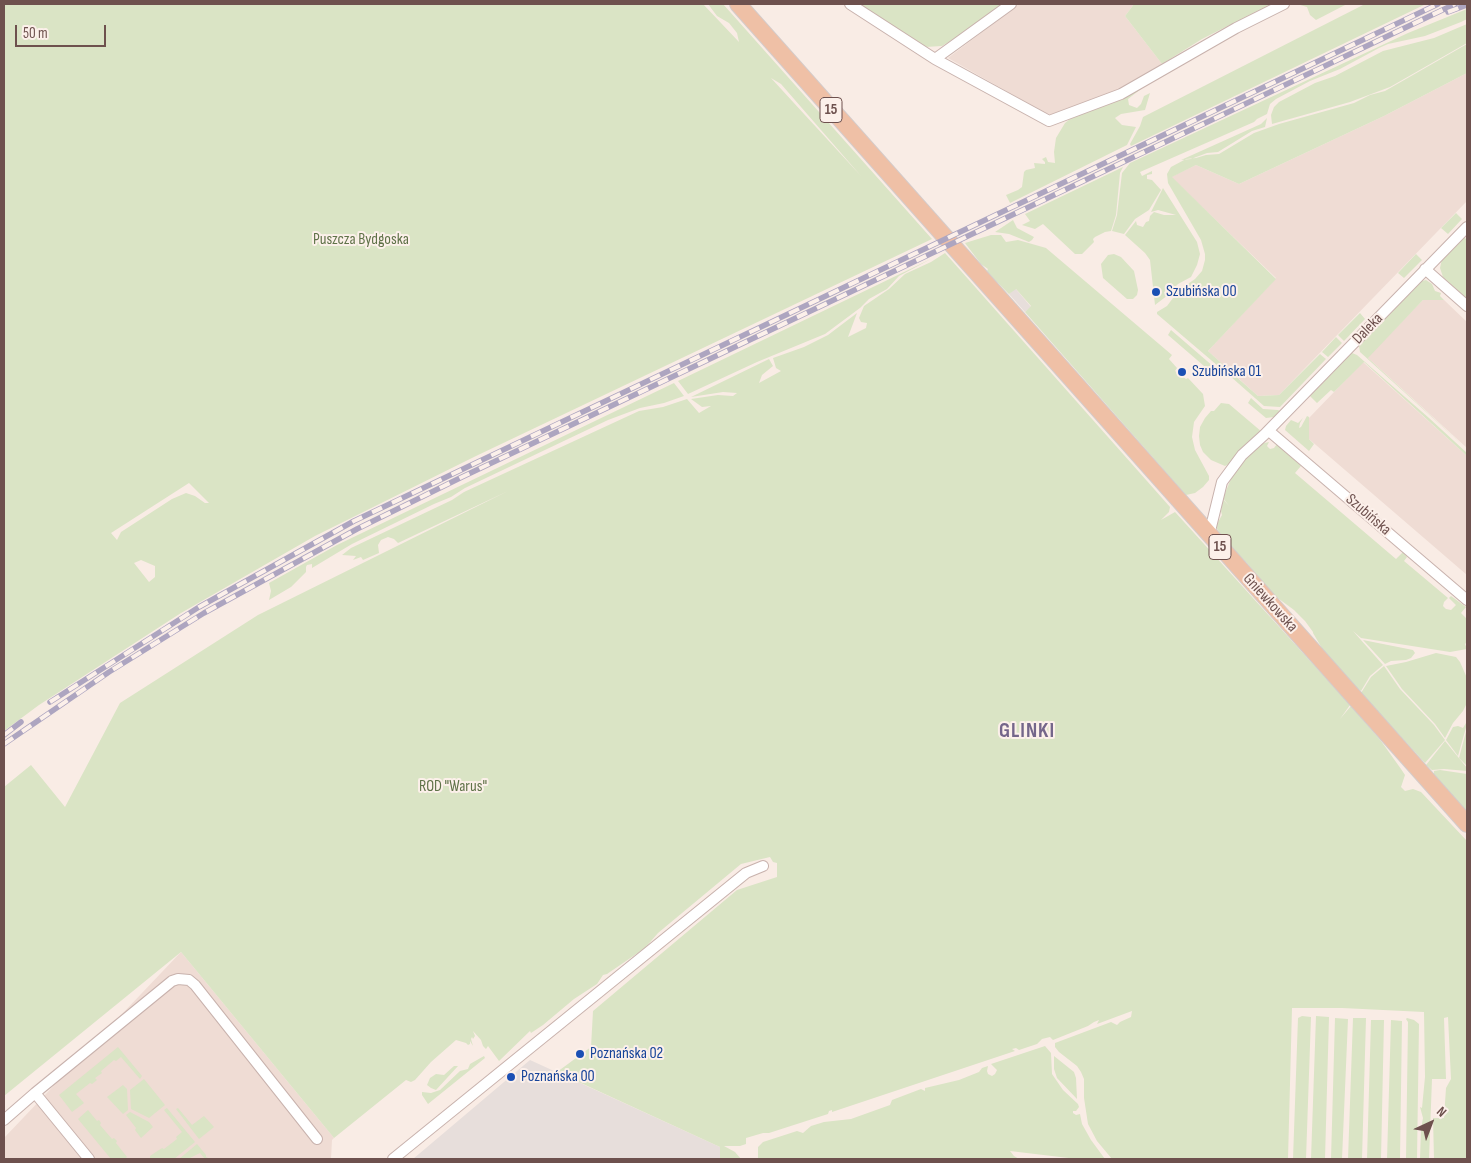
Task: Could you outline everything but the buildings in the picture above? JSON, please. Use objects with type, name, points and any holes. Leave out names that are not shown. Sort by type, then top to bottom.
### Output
[{"type":"main road","name":"Gniewkowska","points":[[738,4],[1467,824]]},
{"type":"street","points":[[850,4],[935,59],[1049,121],[1122,94],[1236,28],[1284,4]]},
{"type":"street","points":[[935,59],[1011,4]]},
{"type":"street","name":"Daleka","points":[[1209,535],[1222,482],[1246,451],[1269,431],[1467,227]]},
{"type":"street","points":[[1425,270],[1467,306]]},
{"type":"street","name":"Szubińska","points":[[1269,431],[1467,600]]},
{"type":"street","points":[[392,1159],[746,873],[763,866]]},
{"type":"street","points":[[4,1120],[172,981],[178,979],[189,980],[195,984],[317,1139]]},
{"type":"street","points":[[35,1094],[88,1159]]},
{"type":"shaded area","points":[[1019,4],[1134,4],[1125,16],[1162,64],[1122,90],[1054,115],[1045,113],[948,58]]},
{"type":"shaded area","points":[[1467,73],[1467,201],[1279,395],[1258,396],[1208,351],[1276,278],[1171,177],[1196,165],[1239,184],[1384,116]]},
{"type":"shaded area","points":[[1015,288],[1031,307],[1025,312],[1009,294]]},
{"type":"shaded area","points":[[1423,300],[1444,300],[1467,322],[1467,448],[1367,357]]},
{"type":"shaded area","points":[[1363,362],[1467,456],[1467,575],[1309,439],[1308,419]]},
{"type":"shaded area","points":[[181,952],[334,1138],[332,1140],[331,1159],[4,1159],[4,1138]]},
{"type":"shaded area","points":[[530,1060],[720,1147],[720,1159],[413,1159]]},
{"type":"green space","name":"Puszcza Bydgoska","points":[[4,4],[703,4],[739,42],[737,33],[729,23],[717,16],[708,4],[723,4],[932,239],[476,456],[315,536],[181,613],[39,705],[4,731]],"holes":[[[771,78],[781,84],[861,176]],[[189,483],[209,503],[205,503],[195,496],[186,493],[172,499],[121,532],[117,540],[111,533]],[[141,560],[155,566],[155,577],[149,582],[134,563]]]},
{"type":"green space","points":[[856,4],[1003,4],[967,31],[942,46],[925,47]]},
{"type":"green space","points":[[1134,4],[1271,4],[1202,39],[1162,64],[1125,16]]},
{"type":"green space","points":[[1297,4],[1347,4],[1316,20],[1310,15],[1307,7]]},
{"type":"green space","points":[[1365,4],[1426,4],[1131,146],[1130,144],[1143,117]]},
{"type":"green space","points":[[1467,9],[1467,19],[1461,22],[1425,36],[1388,44],[1379,48],[1340,69],[1310,81],[1276,99],[1270,104],[1267,114],[1254,122],[1140,172],[1142,176],[1152,171],[1152,174],[1147,175],[1147,179],[1152,180],[1161,190],[1149,210],[1135,219],[1124,234],[1112,231],[1117,215],[1122,173],[1130,163],[1408,33]]},
{"type":"green space","points":[[1467,24],[1467,43],[1390,87],[1350,102],[1272,124],[1271,115],[1274,107],[1279,102],[1315,83],[1335,76],[1383,51],[1434,38]]},
{"type":"green space","points":[[1467,44],[1467,73],[1384,116],[1239,184],[1196,165],[1172,177],[1276,279],[1208,351],[1228,369],[1225,372],[1157,314],[1157,312],[1167,306],[1179,290],[1195,279],[1202,271],[1205,260],[1201,240],[1168,183],[1167,174],[1171,167],[1186,159],[1219,154],[1254,133],[1279,124],[1354,103],[1370,95],[1385,91]]},
{"type":"green space","points":[[1142,86],[1141,89],[1128,99],[1129,105],[1137,108],[1144,96],[1150,93],[1145,110],[1121,114],[1115,118],[1122,125],[1136,127],[1127,145],[1010,203],[1006,195],[1022,187],[1026,170],[1035,168],[1034,163],[1045,164],[1042,159],[1046,157],[1048,162],[1055,163],[1056,138],[1065,123]]},
{"type":"green space","points":[[1267,118],[1265,127],[1252,131],[1218,152],[1181,160],[1261,124]]},
{"type":"green space","points":[[1123,167],[1120,173],[1116,215],[1111,231],[1095,237],[1093,239],[1094,242],[1082,254],[1075,254],[1043,224],[1035,229],[1022,225],[1030,221],[1025,214]]},
{"type":"green space","points":[[1163,188],[1197,242],[1200,254],[1191,277],[1178,284],[1171,291],[1166,289],[1164,293],[1168,295],[1155,305],[1150,260],[1125,235],[1136,221],[1137,225],[1143,227],[1154,212],[1164,215],[1176,215],[1158,210],[1151,212]]},
{"type":"green space","points":[[1456,213],[1462,219],[1448,234],[1441,228]]},
{"type":"green space","points":[[1013,220],[1017,228],[1034,237],[1032,240],[1029,242],[1009,234],[995,232]]},
{"type":"green space","points":[[991,235],[1001,235],[1006,242],[1018,240],[1046,248],[1172,355],[1169,359],[1177,368],[1175,371],[1186,379],[1188,378],[1203,394],[1205,406],[1194,422],[1192,437],[1195,450],[1209,476],[1209,480],[1203,487],[1195,493],[1186,495],[1025,312],[1031,306],[1016,289],[1009,294],[987,271],[988,269],[981,264],[965,243]]},
{"type":"green space","points":[[1464,237],[1467,240],[1467,299],[1443,277],[1440,268],[1442,259]]},
{"type":"green space","name":"ROD \"Warus\"","points":[[945,253],[1170,507],[1169,512],[1161,520],[1175,512],[1350,705],[1340,719],[1351,706],[1381,741],[1405,775],[1401,787],[1405,791],[1413,789],[1421,792],[1467,841],[1467,1159],[1434,1159],[1433,1118],[1444,1118],[1446,1088],[1451,1079],[1448,1017],[1444,1018],[1446,1079],[1432,1079],[1429,1159],[1420,1159],[1423,1118],[1420,1107],[1422,1108],[1425,1077],[1424,1012],[1342,1008],[1292,1008],[1288,1159],[1112,1159],[1097,1141],[1088,1124],[1084,1098],[1084,1079],[1081,1072],[1077,1066],[1059,1052],[1055,1047],[1055,1043],[1111,1022],[1117,1025],[1131,1017],[1132,1011],[1097,1024],[1099,1020],[1053,1040],[1050,1037],[1042,1039],[1037,1044],[1019,1050],[1016,1048],[1012,1049],[1015,1051],[832,1112],[832,1110],[829,1111],[828,1114],[769,1133],[746,1138],[746,1144],[740,1146],[724,1146],[735,1152],[741,1159],[720,1159],[720,1147],[557,1072],[591,1047],[593,1011],[737,890],[777,877],[777,863],[773,862],[770,857],[741,864],[658,933],[645,948],[603,975],[597,984],[574,999],[543,1025],[531,1033],[530,1031],[499,1061],[488,1046],[486,1049],[483,1046],[481,1040],[473,1031],[475,1036],[471,1039],[473,1046],[470,1041],[468,1045],[456,1040],[431,1062],[415,1080],[411,1082],[406,1080],[334,1138],[181,952],[4,1096],[4,787],[31,765],[65,807],[120,703],[258,615],[508,491],[398,543],[388,537],[381,540],[378,545],[379,553],[363,560],[361,557],[353,560],[356,556],[342,555],[351,548],[452,500],[464,492],[639,411],[663,407],[687,399],[699,413],[711,406],[702,407],[691,399],[718,395],[733,396],[737,393],[723,392],[691,397],[769,359],[773,366],[762,375],[759,383],[781,371],[776,368],[773,358],[804,347],[828,335],[857,313],[848,337],[866,328],[867,323],[861,322],[859,318],[864,306],[889,289],[905,274]]},
{"type":"green space","points":[[1114,254],[1121,257],[1134,271],[1138,290],[1137,295],[1133,299],[1127,299],[1103,278],[1101,264],[1108,255]]},
{"type":"green space","points":[[1416,254],[1422,260],[1404,278],[1398,273]]},
{"type":"green space","points":[[931,259],[899,276],[887,289],[869,299],[825,334],[757,362],[688,394],[678,381]]},
{"type":"green space","points":[[1426,280],[1432,284],[1435,291],[1441,293],[1440,296],[1444,300],[1423,300],[1368,358],[1467,449],[1360,352],[1359,346],[1422,281]]},
{"type":"green space","points":[[1360,313],[1365,319],[1344,341],[1338,335]]},
{"type":"green space","points":[[1171,330],[1214,367],[1211,372],[1168,335]]},
{"type":"green space","points":[[1336,337],[1342,343],[1328,357],[1322,352]]},
{"type":"green space","points":[[1352,353],[1357,355],[1429,418],[1467,453],[1467,456],[1364,362],[1334,392],[1331,390],[1317,403],[1310,396]]},
{"type":"green space","points":[[1320,354],[1326,359],[1280,407],[1264,406],[1230,376],[1232,373],[1258,396],[1279,395]]},
{"type":"green space","points":[[674,383],[684,396],[640,408],[608,420],[352,544],[312,568],[312,564],[307,565],[306,572],[291,587],[269,600],[271,591],[269,583],[337,545]]},
{"type":"green space","points":[[1251,398],[1263,409],[1280,411],[1274,417],[1266,418],[1248,403]]},
{"type":"green space","points":[[1221,403],[1229,404],[1262,432],[1231,463],[1225,466],[1211,460],[1203,452],[1199,436],[1200,427],[1205,418]]},
{"type":"green space","points":[[1307,416],[1309,417],[1309,439],[1314,444],[1309,451],[1285,430],[1291,420],[1298,423],[1303,418],[1299,428],[1301,427]]},
{"type":"green space","points":[[1269,442],[1267,446],[1270,449],[1274,448],[1277,444],[1301,466],[1295,473],[1396,559],[1403,552],[1407,557],[1404,561],[1448,598],[1443,606],[1446,609],[1451,610],[1456,605],[1449,598],[1451,596],[1466,607],[1461,613],[1467,619],[1467,642],[1465,644],[1467,649],[1450,652],[1361,638],[1353,631],[1383,665],[1370,676],[1361,691],[1353,685],[1323,650],[1305,621],[1275,596],[1217,529],[1217,524],[1222,515],[1223,499],[1229,506],[1223,498],[1233,474],[1245,456],[1260,444]]},
{"type":"green space","points":[[1363,640],[1413,650],[1415,653],[1406,660],[1391,661],[1385,664]]},
{"type":"green space","points":[[1436,653],[1456,657],[1467,678],[1467,703],[1445,738],[1435,724],[1402,689],[1386,666]]},
{"type":"green space","points":[[1384,666],[1400,689],[1434,725],[1445,740],[1425,763],[1361,693],[1371,677]]},
{"type":"green space","points":[[1467,715],[1467,724],[1458,756],[1446,740],[1453,727],[1463,728]]},
{"type":"green space","points":[[1467,728],[1467,766],[1459,758]]},
{"type":"green space","points":[[1445,741],[1467,768],[1467,771],[1432,770],[1426,765]]},
{"type":"green space","points":[[1440,770],[1467,774],[1467,812],[1434,774],[1434,771]]},
{"type":"green space","points":[[1302,1016],[1311,1017],[1306,1159],[1293,1159],[1298,1018]]},
{"type":"green space","points":[[1316,1016],[1329,1017],[1325,1159],[1311,1159]]},
{"type":"green space","points":[[1335,1018],[1348,1019],[1342,1159],[1331,1159]]},
{"type":"green space","points":[[1353,1018],[1366,1018],[1362,1159],[1348,1159]]},
{"type":"green space","points":[[1407,1018],[1419,1024],[1417,1159],[1406,1159]]},
{"type":"green space","points":[[1371,1020],[1384,1020],[1381,1159],[1367,1159]]},
{"type":"green space","points":[[1391,1020],[1402,1021],[1400,1159],[1387,1159]]},
{"type":"green space","points":[[1045,1046],[1051,1053],[1052,1074],[1063,1090],[1078,1104],[1079,1107],[1073,1113],[1076,1115],[1080,1114],[1082,1124],[1105,1159],[1077,1159],[1010,1151],[1019,1159],[758,1159],[758,1147],[763,1142],[797,1131],[803,1133],[811,1126],[824,1122],[851,1119],[890,1105],[892,1100],[921,1089],[925,1091],[925,1088],[959,1080],[988,1066],[988,1074],[992,1076],[997,1070],[991,1064]]},
{"type":"green space","points":[[118,1047],[142,1076],[140,1079],[121,1057],[116,1061],[114,1060],[95,1078],[97,1080],[76,1094],[84,1103],[72,1112],[59,1095]]},
{"type":"green space","points":[[484,1056],[485,1058],[428,1104],[422,1092],[431,1093],[440,1090],[460,1071],[468,1069],[470,1064]]},
{"type":"green space","points":[[1054,1056],[1074,1072],[1077,1099],[1057,1078],[1054,1069]]},
{"type":"green space","points":[[454,1066],[458,1066],[436,1090],[427,1085],[430,1078],[436,1074],[444,1075]]},
{"type":"green space","points":[[144,1079],[165,1105],[149,1118],[131,1109],[130,1090]]},
{"type":"green space","points":[[123,1085],[127,1089],[128,1110],[123,1114],[107,1097]]},
{"type":"green space","points":[[167,1108],[195,1142],[174,1159],[150,1159],[150,1156],[162,1148],[164,1149],[177,1139],[176,1137],[182,1132],[164,1110]]},
{"type":"green space","points":[[178,1108],[192,1125],[204,1116],[214,1127],[199,1139],[176,1109]]},
{"type":"green space","points":[[88,1110],[97,1121],[99,1120],[100,1125],[112,1139],[114,1138],[117,1141],[116,1143],[127,1157],[125,1159],[111,1159],[78,1119]]},
{"type":"green space","points":[[130,1112],[149,1122],[153,1127],[141,1138],[126,1115]]},
{"type":"green space","points":[[197,1144],[206,1157],[210,1159],[205,1159],[200,1153],[188,1159],[179,1159]]},
{"type":"railway","points":[[50,702],[199,607],[354,521],[1438,4]]},
{"type":"railway","points":[[4,744],[109,672],[204,613],[357,529],[462,477],[1455,4]]},
{"type":"railway","points":[[1448,12],[1467,5]]},
{"type":"railway","points":[[4,735],[21,722]]},
{"type":"place","name":"Szubińska 00","points":[[1156,292]]},
{"type":"place","name":"Szubińska 01","points":[[1182,372]]},
{"type":"place","name":"Poznańska 02","points":[[580,1054]]},
{"type":"place","name":"Poznańska 00","points":[[511,1077]]},
{"type":"district","name":"GLINKI","points":[[1027,732]]}]
